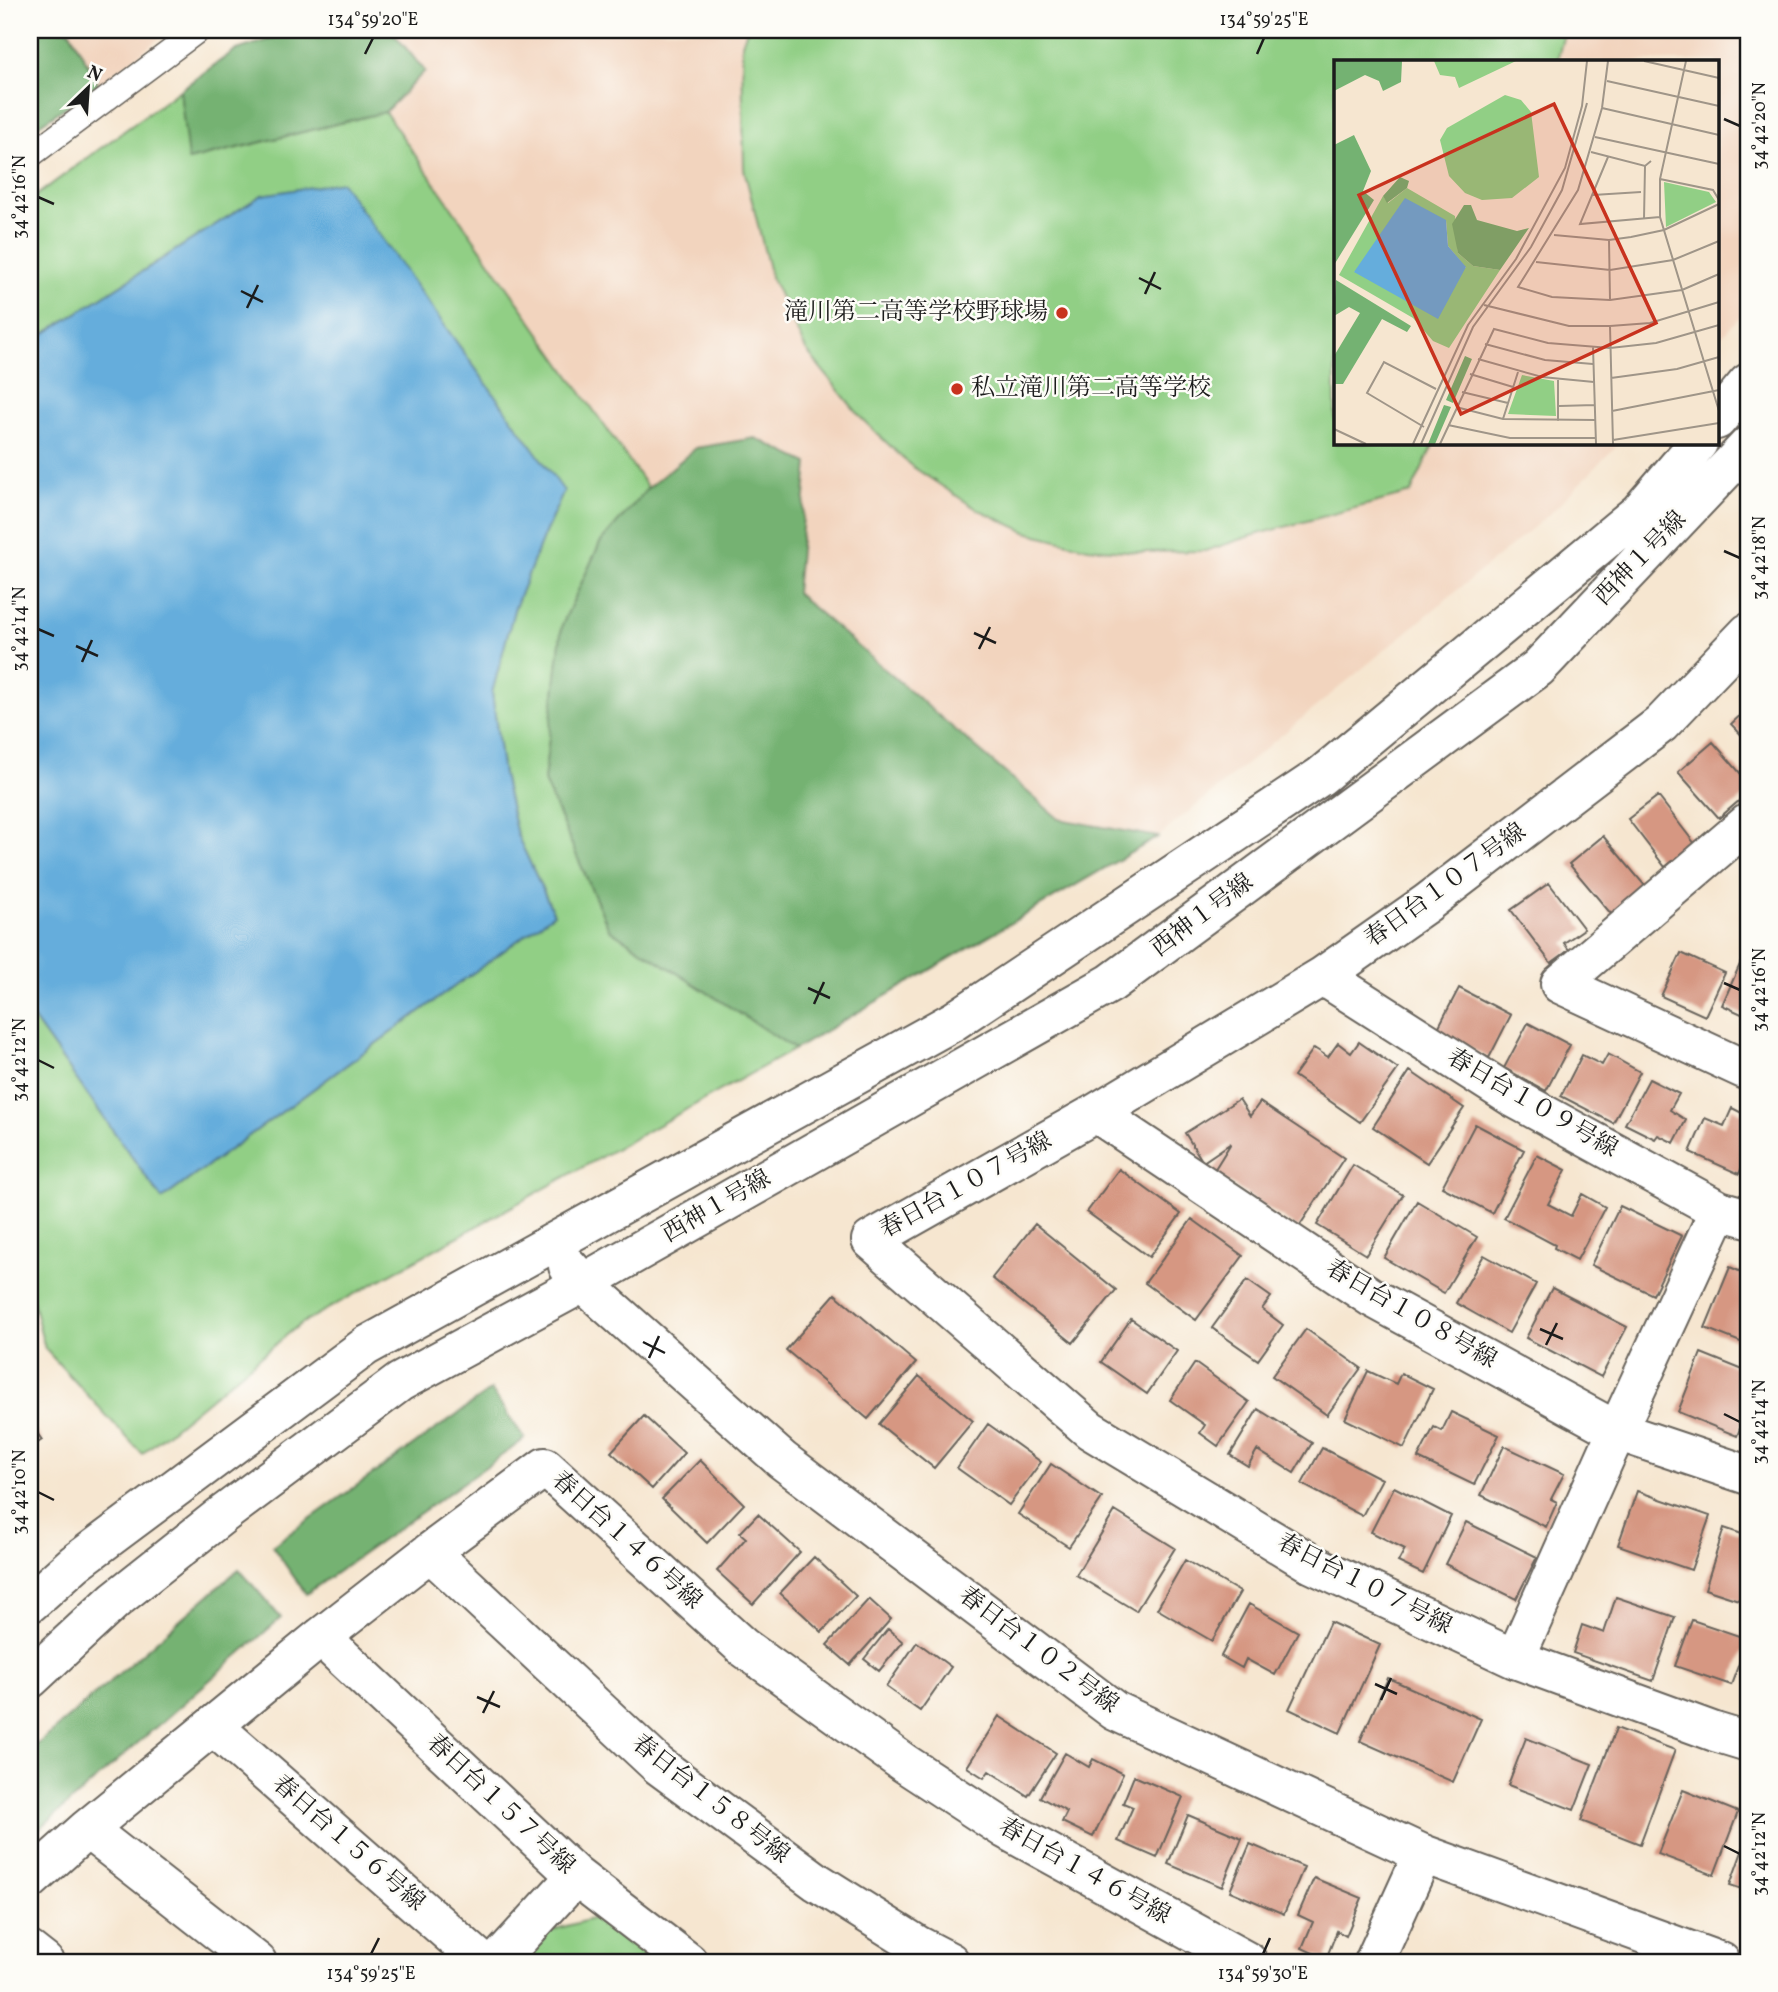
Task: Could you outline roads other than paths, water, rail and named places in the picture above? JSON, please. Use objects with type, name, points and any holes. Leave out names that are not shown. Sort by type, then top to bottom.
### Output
[{"type":"street","points":[[1718,419],[1748,383]]},
{"type":"street","name":"西神１号線","points":[[30,1603],[75,1563],[366,1346],[954,1021],[1321,776],[1639,512],[1697,444]]},
{"type":"street","name":"西神１号線","points":[[30,1679],[125,1591],[400,1382],[583,1283],[1111,984],[1538,668],[1748,446]]},
{"type":"street","name":"春日台１０７号線","points":[[1748,634],[1661,724],[1427,904],[1323,976],[1096,1113],[871,1240],[1090,1430],[1312,1564],[1515,1659],[1748,1742]]},
{"type":"street","points":[[1748,823],[1560,984],[1748,1071]]},
{"type":"street","name":"春日台１０９号線","points":[[1323,976],[1514,1098],[1734,1214]]},
{"type":"street","name":"春日台１０８号線","points":[[1096,1113],[1371,1297],[1617,1431],[1748,1475]]},
{"type":"street","points":[[1515,1659],[1617,1431],[1734,1214]]},
{"type":"street","name":"春日台１０２号線","points":[[550,1244],[583,1283],[782,1460],[1115,1711],[1423,1854],[1721,1962]]},
{"type":"street","name":"春日台１４６号線","points":[[30,1880],[87,1829],[321,1637],[545,1467],[743,1647],[904,1763],[1005,1829],[1230,1958]]},
{"type":"street","name":"春日台１５８号線","points":[[430,1552],[657,1765],[817,1882],[919,1946],[950,1962]]},
{"type":"street","name":"春日台１５７号線","points":[[321,1637],[576,1875],[688,1962]]},
{"type":"street","name":"春日台１５６号線","points":[[213,1726],[482,1962]]},
{"type":"street","points":[[87,1829],[257,1962]]},
{"type":"street","points":[[1374,1962],[1423,1854]]},
{"type":"street","points":[[497,1962],[576,1875]]},
{"type":"street","points":[[30,1951],[44,1962]]},
{"type":"lane","points":[[30,156],[199,30]]},
{"type":"water","points":[[341,182],[564,491],[514,610],[492,693],[503,775],[517,835],[554,914],[162,1199],[30,1014],[30,343],[262,195]]},
{"type":"place","name":"滝川第二高等学校野球場","points":[[1062,313]]},
{"type":"place","name":"私立滝川第二高等学校","points":[[957,389]]}]
